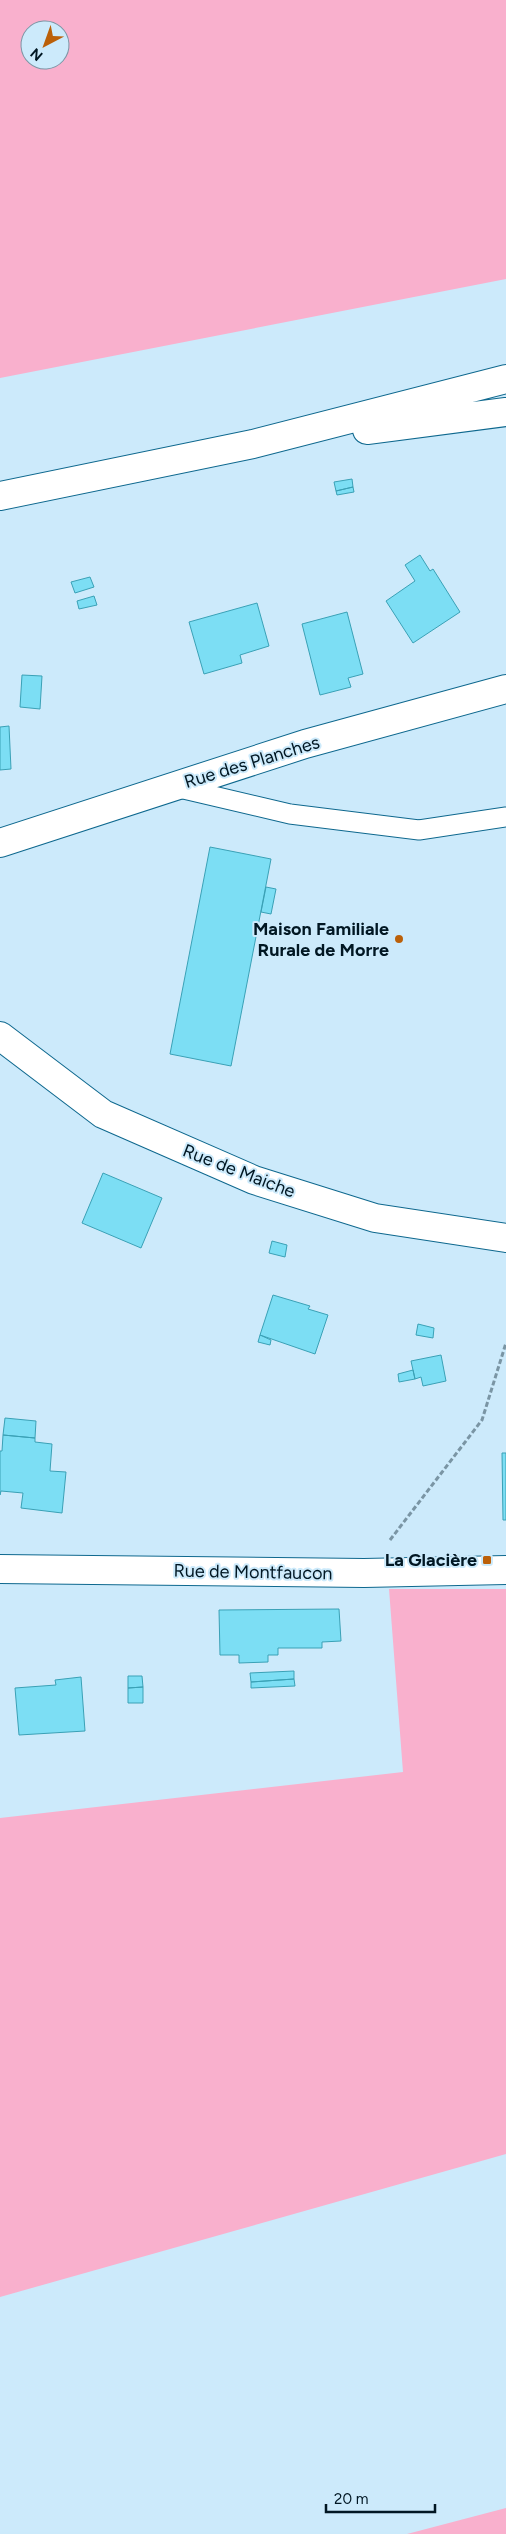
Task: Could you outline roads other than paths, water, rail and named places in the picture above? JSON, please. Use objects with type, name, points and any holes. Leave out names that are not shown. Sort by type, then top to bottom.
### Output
[{"type":"street","points":[[0,496],[253,444],[506,379]]},
{"type":"street","points":[[253,444],[506,412]]},
{"type":"street","name":"Rue des Planches","points":[[0,843],[304,744],[506,689]]},
{"type":"street","name":"Rue de Maiche","points":[[0,1036],[103,1114],[254,1180],[375,1218],[506,1238]]},
{"type":"street","name":"Rue de Montfaucon","points":[[0,1569],[364,1573],[506,1570]]},
{"type":"lane","points":[[174,786],[290,814],[419,830],[506,817]]},
{"type":"place","name":"Maison Familiale Rurale de Morre","points":[[399,939]]},
{"type":"place","name":"La Glacière","points":[[487,1560]]}]
